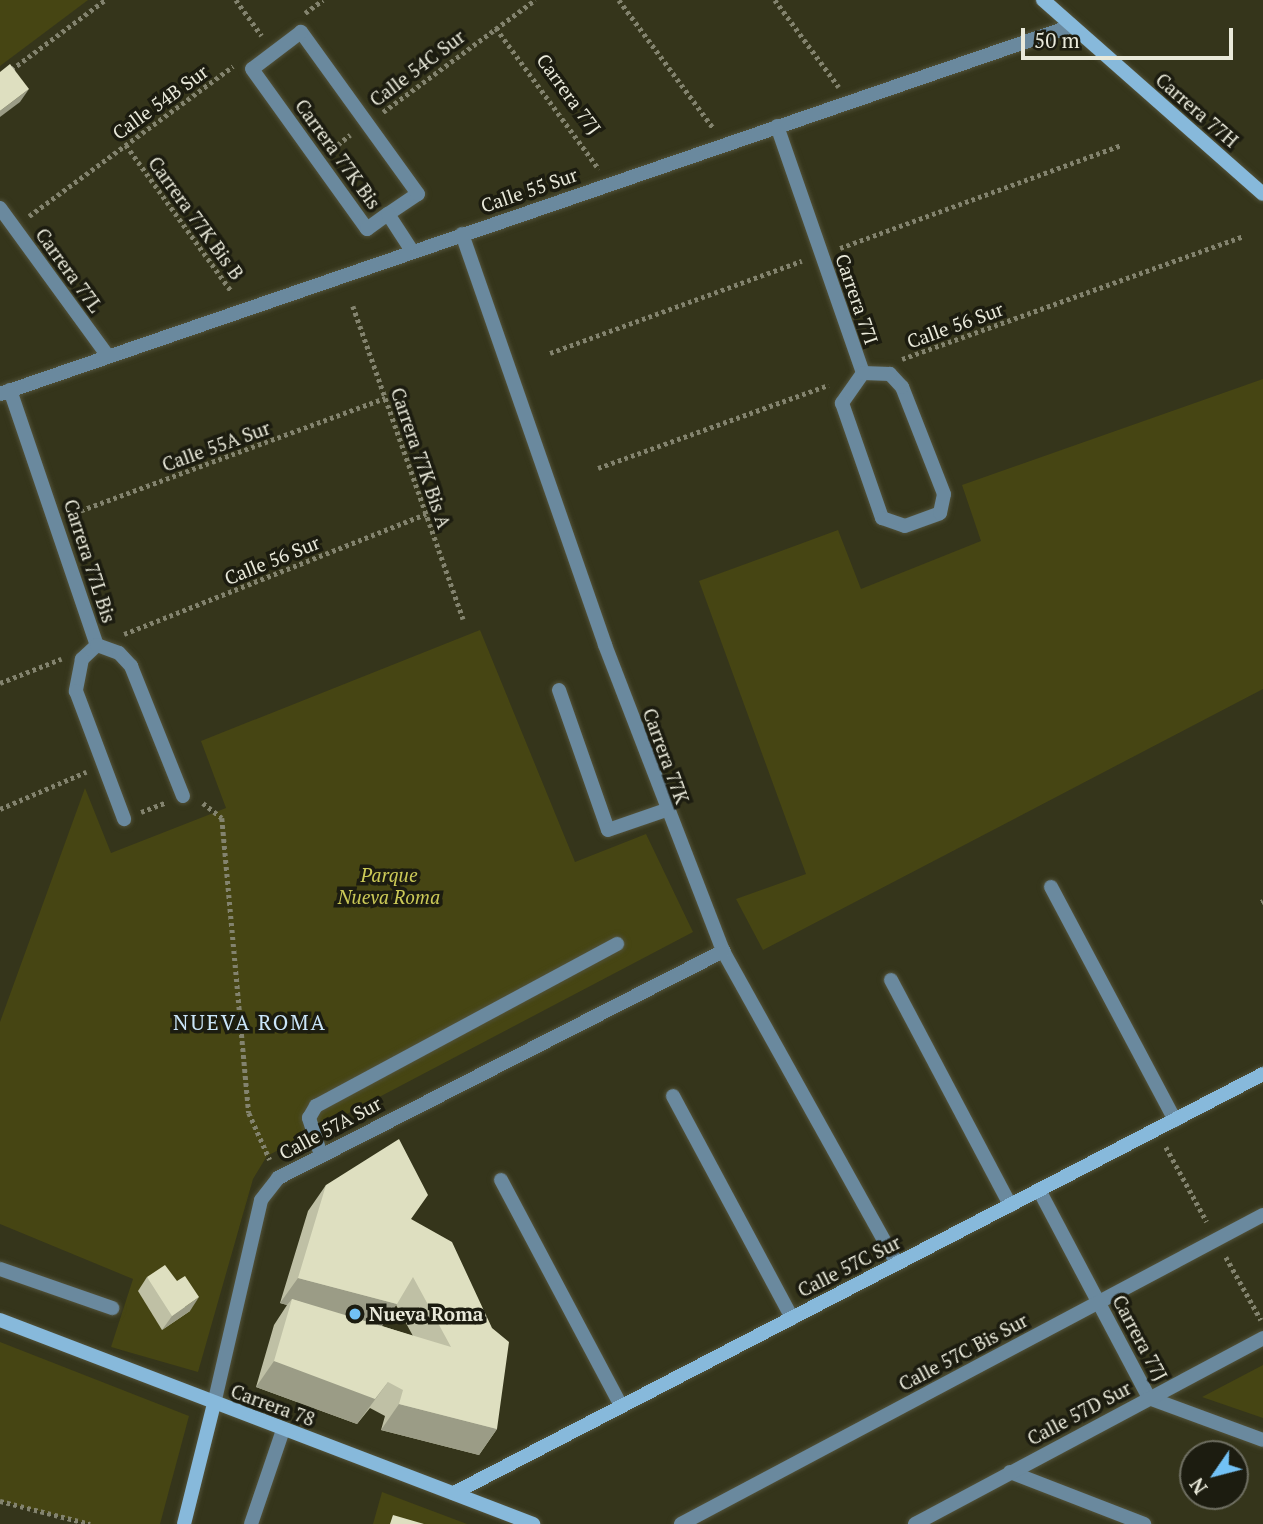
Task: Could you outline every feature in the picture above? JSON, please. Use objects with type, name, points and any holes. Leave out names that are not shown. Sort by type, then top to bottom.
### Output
[{"type":"street","name":"Carrera 77H","points":[[1043,0],[1263,194]]},
{"type":"street","name":"Calle 55 Sur","points":[[5,392],[1072,26]]},
{"type":"street","points":[[270,47],[301,33],[368,123],[418,194],[388,214]]},
{"type":"street","name":"Carrera 77K Bis","points":[[270,47],[252,69],[368,229],[388,214],[412,251]]},
{"type":"street","name":"Carrera 77I","points":[[778,126],[863,373]]},
{"type":"street","name":"Carrera 77L","points":[[0,208],[107,355]]},
{"type":"street","name":"Carrera 77K","points":[[462,234],[666,810],[723,951],[897,1263]]},
{"type":"street","name":"Carrera 77I","points":[[863,373],[890,374],[902,387],[944,494],[940,513],[905,526],[882,518],[842,403],[863,373]]},
{"type":"street","name":"Carrera 77L Bis","points":[[5,392],[57,520],[97,645],[82,659],[76,691],[124,819]]},
{"type":"street","points":[[97,645],[119,653],[131,666],[183,796]]},
{"type":"street","points":[[559,690],[608,830],[666,810]]},
{"type":"street","points":[[1051,887],[1175,1120]]},
{"type":"street","points":[[320,1152],[309,1118],[316,1106],[617,944]]},
{"type":"street","name":"Calle 57A Sur","points":[[184,1524],[261,1200],[278,1178],[320,1152],[723,951]]},
{"type":"street","points":[[891,980],[1010,1205]]},
{"type":"street","name":"Calle 57C Sur","points":[[454,1493],[1263,1074]]},
{"type":"street","points":[[673,1096],[792,1318]]},
{"type":"street","points":[[501,1180],[621,1406]]},
{"type":"street","name":"Carrera 77J","points":[[1039,1190],[1149,1398],[1263,1440]]},
{"type":"street","name":"Calle 57C Bis Sur","points":[[681,1524],[1263,1215]]},
{"type":"street","points":[[0,1269],[112,1308]]},
{"type":"street","name":"Carrera 78","points":[[0,1320],[533,1524]]},
{"type":"street","name":"Calle 57D Sur","points":[[915,1524],[1263,1338]]},
{"type":"street","points":[[251,1524],[283,1430]]},
{"type":"street","points":[[1010,1472],[1144,1524]]},
{"type":"path","points":[[0,78],[106,0]]},
{"type":"path","points":[[236,0],[270,47]]},
{"type":"path","points":[[295,21],[323,0]]},
{"type":"path","name":"Calle 54C Sur","points":[[317,160],[535,0]]},
{"type":"path","points":[[619,0],[725,144]]},
{"type":"path","points":[[775,0],[850,101]]},
{"type":"path","name":"Carrera 77J","points":[[496,27],[610,183]]},
{"type":"path","points":[[270,47],[275,35]]},
{"type":"path","points":[[255,50],[270,47]]},
{"type":"path","name":"Calle 54B Sur","points":[[14,227],[244,58]]},
{"type":"path","name":"Carrera 77K Bis B","points":[[126,145],[244,308]]},
{"type":"path","name":"Calle 56 Sur","points":[[598,468],[1243,236]]},
{"type":"path","name":"Carrera 77K Bis A","points":[[353,306],[463,619]]},
{"type":"path","name":"Calle 55A Sur","points":[[57,520],[385,398]]},
{"type":"path","name":"Calle 56 Sur","points":[[128,632],[426,514]]},
{"type":"path","points":[[0,683],[97,645]]},
{"type":"path","points":[[0,808],[103,765]]},
{"type":"path","points":[[124,819],[183,796],[222,818],[249,1113],[278,1178]]},
{"type":"path","points":[[0,1501],[90,1524]]},
{"type":"green space","points":[[0,0],[88,0],[0,66]]},
{"type":"green space","points":[[1263,379],[1263,689],[763,950],[736,899],[806,874],[699,581],[838,530],[861,589],[981,541],[962,485]]},
{"type":"green space","name":"Parque Nueva Roma","points":[[480,630],[575,862],[646,834],[693,932],[267,1156],[253,1179],[198,1372],[111,1347],[133,1279],[0,1224],[0,1022],[85,788],[111,853],[226,808],[201,741]]},
{"type":"green space","points":[[0,1342],[189,1416],[160,1524],[90,1524],[0,1501]]},
{"type":"green space","points":[[1263,1365],[1263,1418],[1202,1397]]},
{"type":"green space","points":[[382,1492],[467,1524],[373,1524]]},
{"type":"building","points":[[10,64],[29,89],[0,111],[0,72]]},
{"type":"building","name":"Nueva Roma","points":[[399,1139],[428,1195],[411,1219],[452,1242],[492,1328],[509,1342],[497,1429],[399,1404],[403,1390],[388,1382],[375,1399],[274,1361],[292,1299],[451,1347],[413,1277],[397,1304],[298,1278],[326,1185]]},
{"type":"building","points":[[165,1265],[177,1281],[185,1276],[199,1297],[172,1316],[147,1277]]},
{"type":"building","points":[[393,1515],[424,1524],[390,1524]]},
{"type":"place","name":"Nueva Roma","points":[[355,1314]]},
{"type":"district","name":"NUEVA ROMA","points":[[250,1022]]}]
